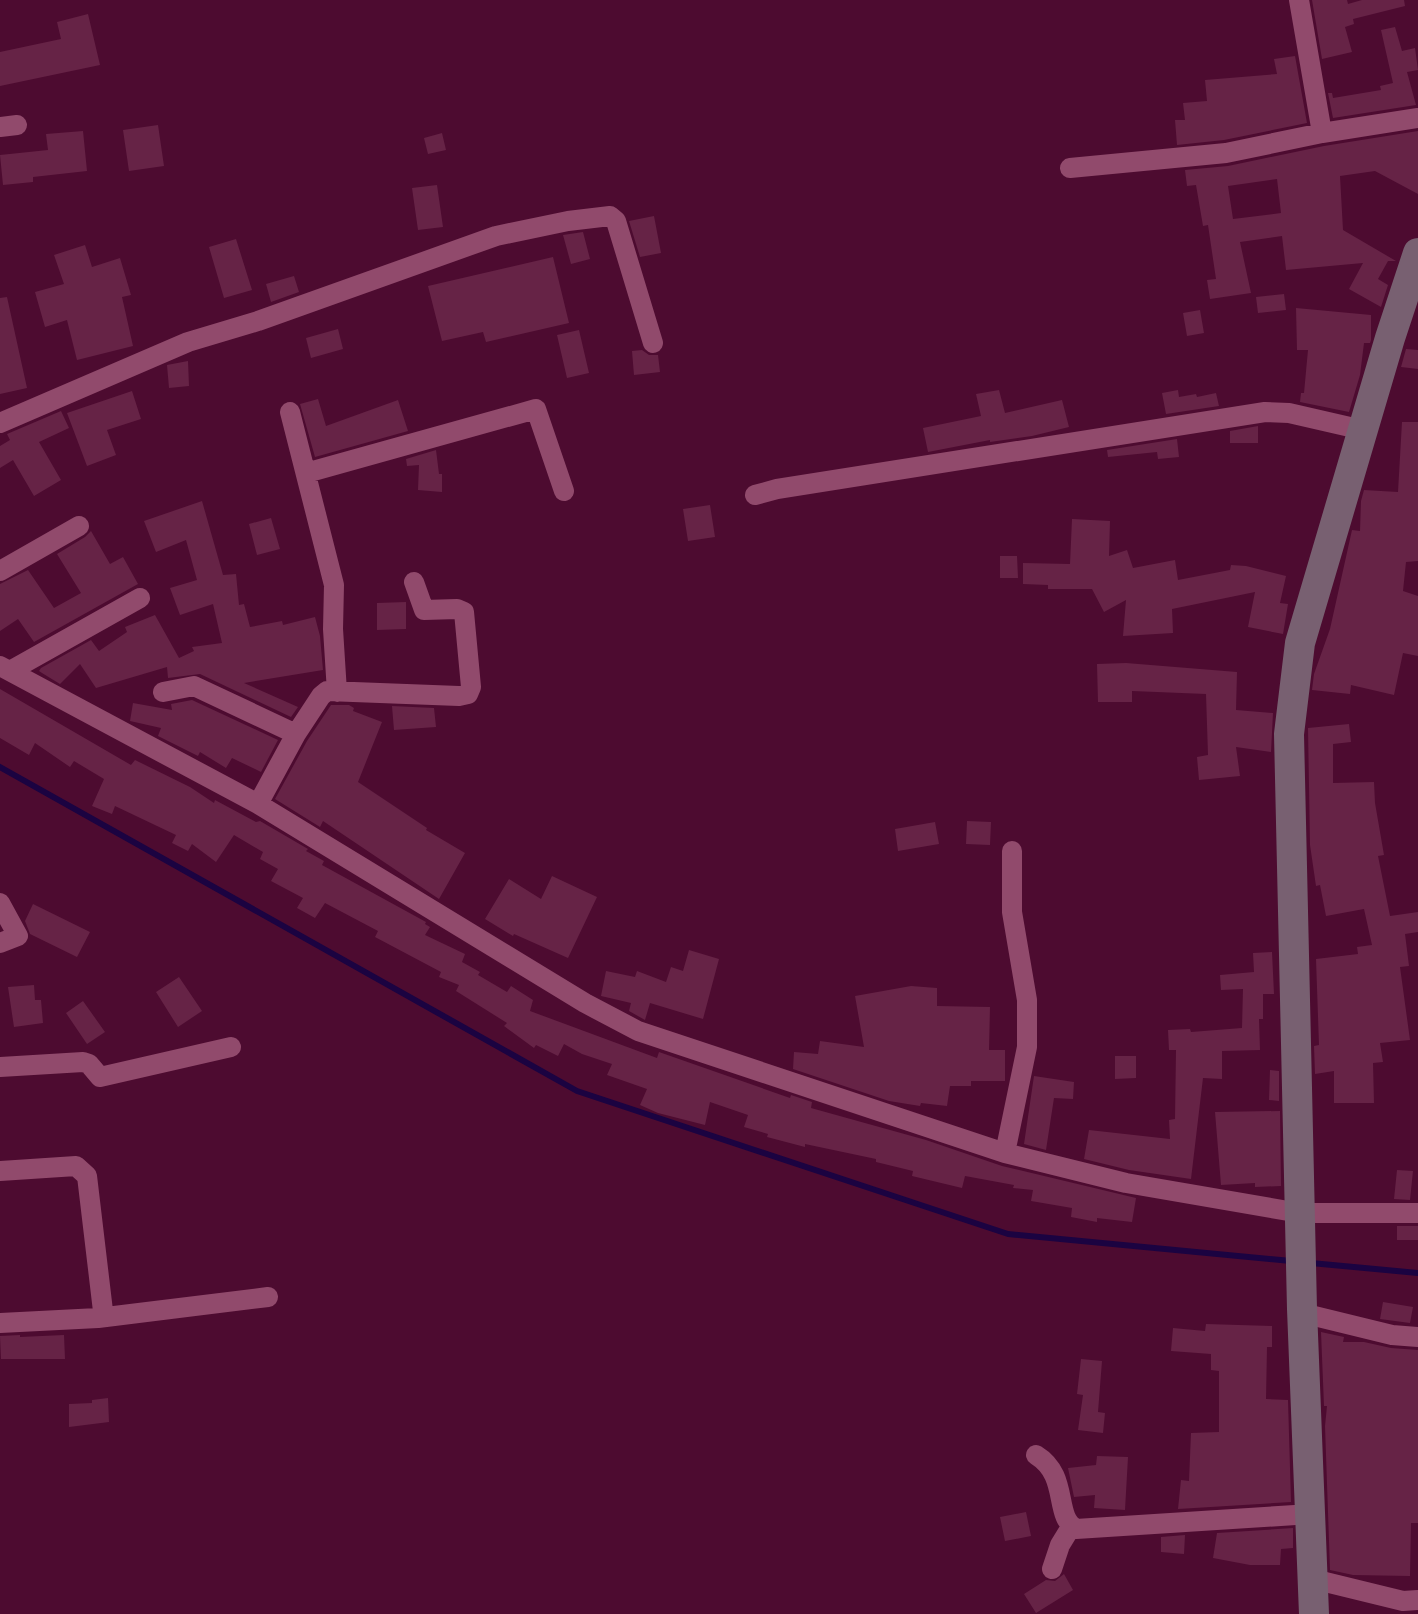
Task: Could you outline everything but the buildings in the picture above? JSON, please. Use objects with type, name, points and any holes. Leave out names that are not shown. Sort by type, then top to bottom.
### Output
[{"type":"street","points":[[1299,0],[1322,133]]},
{"type":"street","points":[[1070,168],[1226,153],[1322,133],[1418,118]]},
{"type":"street","points":[[0,423],[188,342],[258,321],[496,236],[568,221],[610,216],[616,221],[653,343]]},
{"type":"street","points":[[1314,1614],[1302,1311],[1289,734],[1300,643],[1418,253]]},
{"type":"street","points":[[306,473],[536,409],[564,491]]},
{"type":"street","points":[[290,412],[334,585],[337,692]]},
{"type":"street","points":[[755,495],[1265,412],[1289,413],[1363,430]]},
{"type":"street","points":[[0,571],[79,526]]},
{"type":"street","points":[[258,804],[296,734],[327,691],[468,694],[471,687],[464,612],[457,609],[424,610],[414,582]]},
{"type":"street","points":[[5,668],[140,598]]},
{"type":"street","points":[[5,668],[258,804],[585,1003],[638,1031],[1005,1153],[1300,1224],[1418,1213]]},
{"type":"street","points":[[163,692],[194,686],[296,734]]},
{"type":"street","points":[[1005,1153],[1027,1047],[1027,1000],[1012,912],[1012,851]]},
{"type":"street","points":[[0,903],[18,936],[0,943]]},
{"type":"street","points":[[0,1067],[83,1062],[89,1064],[100,1077],[231,1047]]},
{"type":"street","points":[[0,1171],[76,1166],[87,1176],[103,1311],[98,1318]]},
{"type":"street","points":[[0,1323],[98,1318],[268,1297]]},
{"type":"street","points":[[1302,1311],[1380,1333],[1418,1337]]},
{"type":"street","points":[[1036,1455],[1050,1466],[1058,1479],[1064,1517],[1076,1529],[1311,1514]]},
{"type":"street","points":[[1052,1569],[1060,1545],[1071,1527]]},
{"type":"street","points":[[1313,1579],[1403,1601],[1418,1600]]},
{"type":"waterway","points":[[0,767],[577,1091],[1008,1234],[1291,1261]]},
{"type":"waterway","points":[[1311,1263],[1418,1273]]}]
